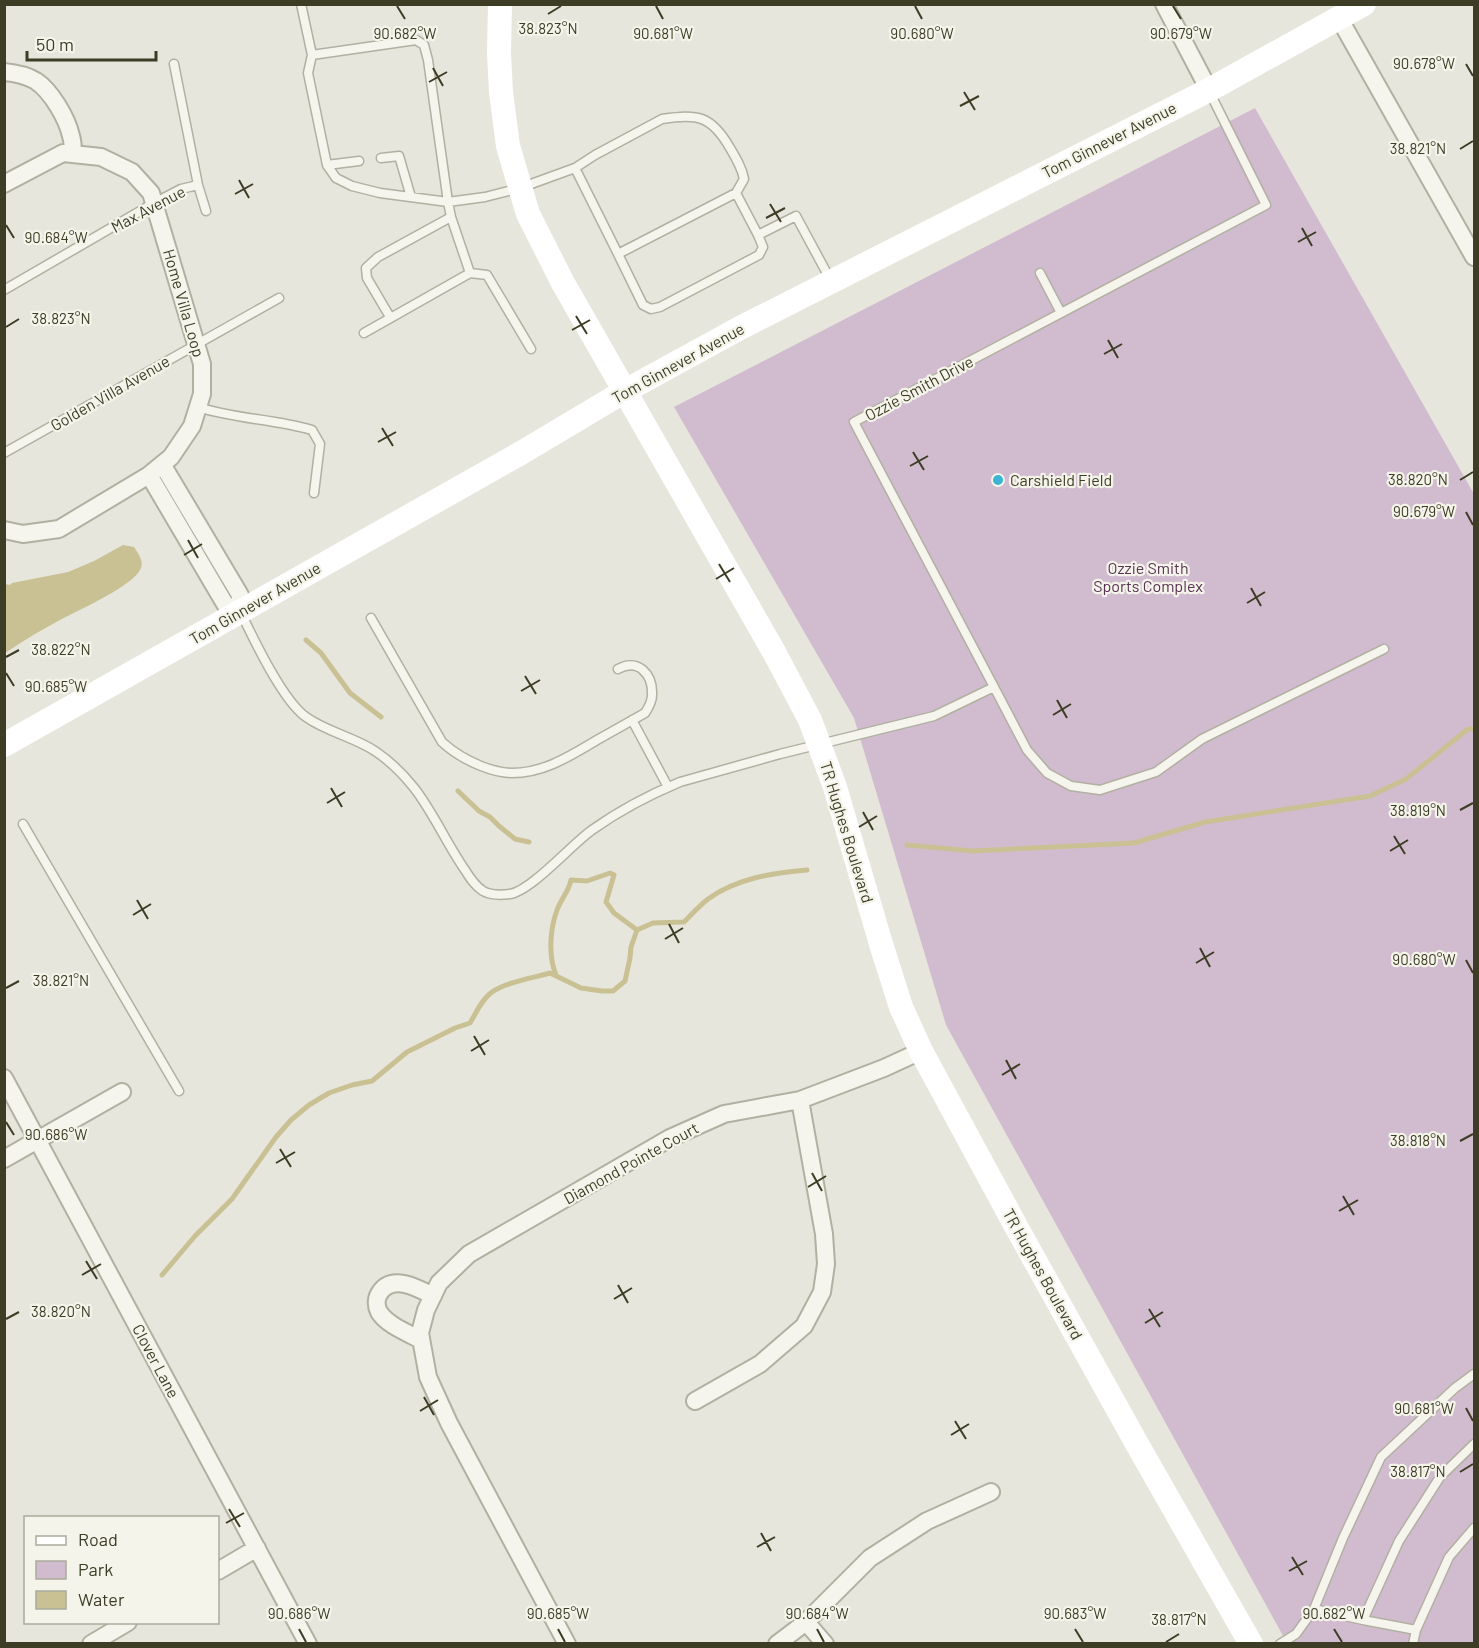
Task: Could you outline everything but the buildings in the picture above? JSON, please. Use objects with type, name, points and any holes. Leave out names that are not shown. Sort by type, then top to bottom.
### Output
[{"type":"main road","name":"TR Hughes Boulevard","points":[[500,4],[501,92],[508,146],[528,214],[558,274],[790,680],[810,720],[835,787],[901,1007],[921,1051],[1131,1434],[1251,1644]]},
{"type":"main road","name":"Tom Ginnever Avenue","points":[[4,745],[521,453],[625,391],[740,328],[1209,90],[1364,4]]},
{"type":"street","points":[[1164,4],[1209,90]]},
{"type":"street","points":[[1339,18],[1474,256]]},
{"type":"street","points":[[4,72],[17,73],[36,81],[51,96],[62,112],[71,135],[73,154]]},
{"type":"street","name":"Home Villa Loop","points":[[4,184],[63,153],[101,157],[132,172],[151,193],[202,364],[202,394],[192,426],[171,458],[59,529],[23,534],[4,530]]},
{"type":"street","points":[[156,469],[225,604],[240,612]]},
{"type":"street","name":"Diamond Pointe Court","points":[[567,1644],[449,1423],[428,1377],[420,1333],[426,1310],[440,1283],[469,1254],[670,1138],[724,1114],[800,1101],[921,1051]]},
{"type":"street","name":"Clover Lane","points":[[4,1078],[308,1644]]},
{"type":"street","points":[[4,1159],[122,1092]]},
{"type":"street","points":[[695,1401],[760,1364],[804,1326],[822,1292],[826,1264],[824,1234],[800,1101]]},
{"type":"street","points":[[421,1340],[394,1327],[379,1312],[376,1302],[379,1292],[391,1283],[403,1283],[433,1296]]},
{"type":"street","points":[[777,1644],[806,1622],[870,1558],[927,1521],[991,1492]]},
{"type":"street","points":[[219,1570],[257,1548]]},
{"type":"street","points":[[806,1622],[825,1644]]},
{"type":"street","points":[[92,1644],[126,1624]]},
{"type":"lane","points":[[301,4],[312,56],[308,73],[327,165],[336,178],[352,186],[380,193],[448,202],[485,197],[520,188],[574,168],[662,119],[699,118],[711,122],[729,146],[742,171],[744,179],[736,193],[618,254]]},
{"type":"lane","points":[[312,56],[416,40],[424,45],[451,217],[470,273]]},
{"type":"lane","name":"Max Avenue","points":[[174,64],[198,185],[206,211]]},
{"type":"lane","name":"Ozzie Smith Drive","points":[[994,687],[854,422],[1266,205],[1209,90]]},
{"type":"lane","points":[[381,158],[399,156],[411,197]]},
{"type":"lane","points":[[327,165],[358,161]]},
{"type":"lane","points":[[574,168],[643,305],[651,309],[660,308],[759,255],[763,247],[736,193]]},
{"type":"lane","name":"Max Avenue","points":[[4,290],[154,203],[181,189],[198,185]]},
{"type":"lane","points":[[758,235],[796,216],[832,282]]},
{"type":"lane","points":[[390,317],[367,278],[366,268],[378,257],[451,217]]},
{"type":"lane","points":[[364,333],[470,273],[487,275],[531,350]]},
{"type":"lane","points":[[1040,273],[1061,313]]},
{"type":"lane","name":"Golden Villa Avenue","points":[[4,453],[279,298]]},
{"type":"lane","points":[[198,407],[219,414],[294,425],[312,430],[320,444],[314,493]]},
{"type":"lane","points":[[240,612],[294,707],[306,718],[375,751],[397,770],[426,804],[473,882],[485,892],[499,894],[513,893],[527,886],[589,832],[643,798],[668,787],[780,753],[934,716],[994,687],[1028,750],[1047,773],[1071,786],[1100,790],[1156,772],[1202,739],[1384,649]]},
{"type":"lane","points":[[371,618],[442,742],[451,751],[494,771],[510,774],[529,772],[548,766],[569,757],[645,713],[651,704],[651,684],[641,668],[634,664],[618,669]]},
{"type":"lane","points":[[632,720],[668,787]]},
{"type":"lane","points":[[23,824],[179,1091]]},
{"type":"lane","points":[[1280,1644],[1296,1634],[1314,1609],[1343,1538],[1381,1457],[1455,1388],[1474,1374]]},
{"type":"lane","points":[[1364,1620],[1399,1541],[1440,1477],[1474,1444]]},
{"type":"lane","points":[[1413,1644],[1416,1630],[1449,1557],[1474,1528]]},
{"type":"lane","points":[[1314,1609],[1416,1630]]},
{"type":"green space","name":"Ozzie Smith Sports Complex","points":[[1255,108],[1474,494],[1474,1643],[1287,1643],[946,1025],[854,718],[674,407]]},
{"type":"water","points":[[123,545],[134,547],[140,557],[142,565],[136,575],[117,590],[5,653],[5,584],[10,585],[68,572]]},
{"type":"waterway","points":[[306,640],[321,653],[350,693],[381,717]]},
{"type":"waterway","points":[[907,845],[973,851],[1134,843],[1205,822],[1370,796],[1406,779],[1468,729],[1474,729]]},
{"type":"waterway","points":[[458,791],[515,839],[529,842]]},
{"type":"waterway","points":[[162,1275],[195,1236],[232,1199],[276,1137],[309,1105],[329,1093],[372,1081],[407,1052],[470,1023],[485,998],[505,986],[550,973],[581,988],[613,991],[625,981],[631,947],[637,930],[653,923],[684,922],[708,899],[743,881],[807,870]]},
{"type":"waterway","points":[[556,975],[551,951],[553,926],[557,910],[571,880],[587,881],[610,873],[614,875],[606,902],[614,913],[637,930]]},
{"type":"place","name":"Carshield Field","points":[[998,480]]}]
